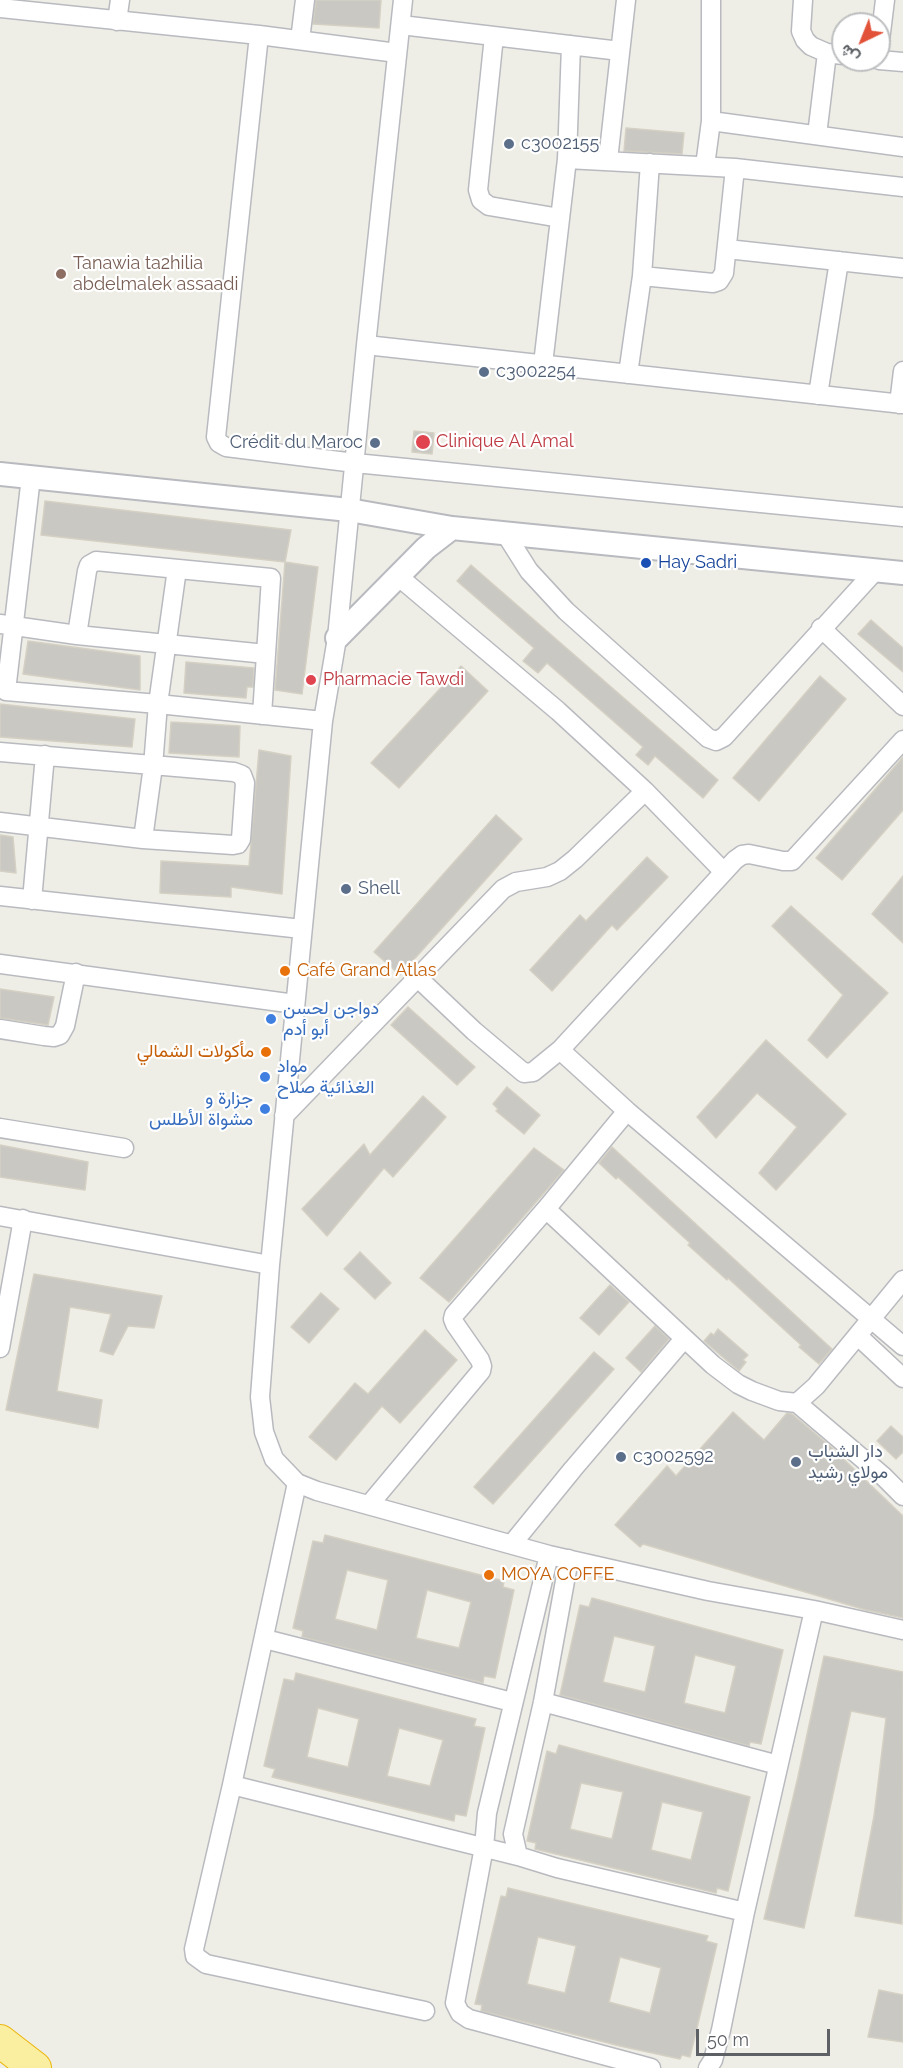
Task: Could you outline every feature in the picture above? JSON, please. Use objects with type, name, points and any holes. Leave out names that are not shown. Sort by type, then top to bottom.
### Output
[{"type":"highway","points":[[0,2041],[35,2068]]},
{"type":"street","points":[[117,21],[120,0]]},
{"type":"street","points":[[300,40],[305,0]]},
{"type":"street","points":[[403,0],[337,638],[323,722],[302,929],[270,1264],[260,1397],[264,1432],[274,1459],[297,1483],[317,1491],[549,1555],[903,1630]]},
{"type":"street","points":[[608,160],[626,0]]},
{"type":"street","points":[[803,0],[801,31],[805,40],[811,46],[831,53]]},
{"type":"street","points":[[705,1],[711,121],[705,166]]},
{"type":"street","points":[[0,8],[30,6],[117,21],[259,35],[397,53]]},
{"type":"street","points":[[400,25],[620,51]]},
{"type":"street","points":[[259,35],[216,437],[219,443],[226,447],[355,463],[903,518]]},
{"type":"street","points":[[494,36],[478,190],[481,200],[489,206],[560,218]]},
{"type":"street","points":[[543,364],[567,159],[571,45]]},
{"type":"street","points":[[817,135],[831,72]]},
{"type":"street","points":[[711,121],[903,147]]},
{"type":"street","points":[[567,159],[735,168],[903,188]]},
{"type":"street","points":[[628,374],[642,276],[650,163]]},
{"type":"street","points":[[642,276],[713,283],[719,281],[724,273],[735,168]]},
{"type":"street","points":[[727,249],[903,268]]},
{"type":"street","points":[[818,395],[839,261]]},
{"type":"street","points":[[366,345],[901,404],[903,371]]},
{"type":"street","points":[[0,474],[349,510],[452,528],[903,573]]},
{"type":"street","points":[[32,477],[8,625],[3,691],[158,704],[323,722]]},
{"type":"street","points":[[337,638],[426,548],[452,528]]},
{"type":"street","points":[[505,533],[529,571],[566,611],[708,738],[717,741],[724,737],[874,571]]},
{"type":"street","points":[[78,635],[89,565],[96,561],[271,579],[262,715]]},
{"type":"street","points":[[143,839],[153,766],[158,704],[177,569]]},
{"type":"street","points":[[399,577],[558,711],[645,791],[723,871]]},
{"type":"street","points":[[8,625],[78,635],[266,654]]},
{"type":"street","points":[[821,628],[903,706]]},
{"type":"street","points":[[418,978],[474,1031],[524,1073],[533,1072],[560,1050],[723,871],[742,855],[749,854],[792,861],[903,740]]},
{"type":"street","points":[[0,752],[234,772],[243,775],[245,783],[241,839],[238,844],[233,845],[143,839],[0,822]]},
{"type":"street","points":[[32,900],[45,755]]},
{"type":"street","points":[[284,1116],[503,889],[516,882],[548,877],[560,871],[645,791]]},
{"type":"street","points":[[0,896],[302,929]]},
{"type":"street","points":[[0,964],[295,1004]]},
{"type":"street","points":[[0,1029],[54,1037],[60,1035],[65,1026],[76,973]]},
{"type":"street","points":[[560,1050],[627,1112],[903,1346]]},
{"type":"street","points":[[369,1505],[480,1371],[482,1366],[480,1360],[454,1324],[454,1315],[627,1112]]},
{"type":"street","points":[[0,1128],[124,1148]]},
{"type":"street","points":[[546,1209],[683,1340],[713,1365],[738,1384],[766,1397],[797,1403],[883,1476],[903,1496]]},
{"type":"street","points":[[0,1216],[270,1264]]},
{"type":"street","points":[[0,1348],[23,1219]]},
{"type":"street","points":[[797,1403],[816,1386],[903,1280]]},
{"type":"street","points":[[858,1336],[903,1378]]},
{"type":"street","points":[[513,1544],[573,1469],[683,1340]]},
{"type":"street","points":[[297,1483],[265,1639],[194,1949],[195,1956],[206,1964],[425,2011]]},
{"type":"street","points":[[549,1555],[487,1813],[484,1847],[455,2003],[460,2013],[469,2019],[651,2068]]},
{"type":"street","points":[[518,1856],[513,1834],[543,1702],[569,1559]]},
{"type":"street","points":[[708,2068],[713,2060],[721,2030],[745,1912],[814,1610]]},
{"type":"street","points":[[265,1639],[512,1702]]},
{"type":"street","points":[[543,1702],[778,1765]]},
{"type":"street","points":[[232,1785],[745,1912]]},
{"type":"building","points":[[316,0],[381,0],[379,28],[313,24]]},
{"type":"building","points":[[626,128],[684,133],[682,154],[624,151]]},
{"type":"building","name":"Clinique Al Amal","points":[[414,431],[434,433],[432,454],[412,452]]},
{"type":"building","points":[[45,501],[291,530],[285,562],[41,535]]},
{"type":"building","points":[[285,562],[318,567],[302,694],[275,690]]},
{"type":"building","points":[[471,565],[718,780],[703,798],[655,756],[648,765],[636,755],[643,747],[547,663],[538,673],[523,661],[534,648],[457,581]]},
{"type":"building","points":[[871,620],[903,648],[903,672],[858,634]]},
{"type":"building","points":[[28,641],[140,656],[140,690],[23,674]]},
{"type":"building","points":[[186,662],[254,668],[253,687],[247,687],[246,698],[184,693]]},
{"type":"building","points":[[461,666],[488,691],[399,788],[371,763]]},
{"type":"building","points":[[820,676],[846,699],[759,801],[733,778]]},
{"type":"building","points":[[0,704],[135,719],[132,747],[0,737]]},
{"type":"building","points":[[171,722],[240,726],[239,757],[169,753]]},
{"type":"building","points":[[259,750],[291,756],[282,894],[231,887],[231,897],[160,893],[161,861],[249,866]]},
{"type":"building","points":[[903,757],[903,810],[842,880],[816,858]]},
{"type":"building","points":[[496,815],[522,839],[400,975],[374,952]]},
{"type":"building","points":[[0,835],[13,837],[16,873],[0,871]]},
{"type":"building","points":[[647,857],[668,877],[617,930],[612,925],[552,991],[530,970],[580,915],[586,921]]},
{"type":"building","points":[[903,876],[903,943],[872,914]]},
{"type":"building","points":[[791,906],[888,993],[827,1058],[808,1040],[843,995],[772,926]]},
{"type":"building","points":[[0,989],[54,997],[48,1025],[0,1018]]},
{"type":"building","points":[[408,1007],[475,1067],[457,1085],[391,1025]]},
{"type":"building","points":[[766,1040],[846,1114],[776,1190],[759,1173],[797,1127],[757,1093],[716,1138],[697,1117]]},
{"type":"building","points":[[507,1087],[540,1115],[524,1134],[496,1111],[498,1109],[493,1104]]},
{"type":"building","points":[[423,1096],[446,1117],[393,1177],[384,1168],[327,1236],[302,1209],[364,1144],[370,1155]]},
{"type":"building","points":[[0,1145],[88,1162],[85,1190],[0,1177]]},
{"type":"building","points":[[612,1147],[832,1349],[819,1364],[728,1278],[727,1280],[688,1245],[690,1243],[618,1177],[616,1179],[599,1163]]},
{"type":"building","points":[[534,1148],[564,1170],[449,1302],[420,1278]]},
{"type":"building","points":[[360,1252],[391,1283],[375,1299],[344,1269]]},
{"type":"building","points":[[34,1274],[162,1296],[154,1328],[128,1326],[113,1355],[100,1351],[111,1314],[70,1307],[57,1391],[102,1400],[98,1428],[6,1410]]},
{"type":"building","points":[[610,1285],[629,1302],[599,1335],[580,1318]]},
{"type":"building","points":[[321,1293],[339,1309],[309,1343],[291,1327]]},
{"type":"building","points":[[655,1326],[669,1339],[641,1372],[626,1358]]},
{"type":"building","points":[[718,1329],[748,1355],[743,1360],[746,1362],[739,1371],[704,1341],[711,1333],[714,1335]]},
{"type":"building","points":[[425,1330],[457,1360],[400,1423],[382,1406],[336,1460],[309,1437],[355,1383],[368,1394]]},
{"type":"building","points":[[594,1352],[614,1369],[493,1504],[474,1487]]},
{"type":"building","name":"دار الشباب مولاي رشيد","points":[[733,1412],[764,1440],[787,1413],[792,1414],[830,1446],[903,1516],[903,1618],[866,1610],[643,1544],[640,1547],[615,1525],[667,1466],[676,1476]]},
{"type":"building","points":[[891,1426],[903,1437],[903,1452],[896,1459],[877,1441]]},
{"type":"building","points":[[325,1535],[504,1581],[503,1587],[514,1590],[495,1678],[484,1676],[483,1683],[302,1637],[303,1631],[293,1628],[313,1541],[323,1543]],"holes":[[[347,1570],[388,1580],[377,1630],[335,1619]],[[427,1590],[471,1602],[459,1648],[416,1638]]]},
{"type":"building","points":[[592,1598],[783,1650],[761,1744],[750,1742],[749,1746],[560,1695],[580,1605],[589,1607]],"holes":[[[614,1636],[655,1646],[645,1692],[603,1682]],[[695,1655],[736,1666],[725,1713],[684,1703]]]},
{"type":"building","points":[[824,1656],[903,1672],[902,1924],[855,1916],[874,1816],[886,1718],[851,1711],[804,1928],[764,1919]]},
{"type":"building","points":[[296,1673],[476,1719],[474,1726],[485,1728],[466,1816],[455,1814],[454,1821],[272,1777],[275,1769],[264,1766],[284,1679],[294,1681]],"holes":[[[318,1708],[359,1719],[348,1767],[307,1757]],[[399,1728],[443,1740],[430,1786],[387,1776]]]},
{"type":"building","points":[[559,1745],[750,1797],[728,1891],[717,1888],[716,1893],[535,1849],[536,1843],[527,1841],[547,1751],[556,1754]],"holes":[[[581,1783],[623,1792],[612,1839],[570,1829]],[[662,1802],[703,1812],[691,1860],[651,1850]]]},
{"type":"building","points":[[508,1888],[708,1936],[706,1941],[717,1944],[690,2057],[682,2055],[680,2059],[620,2046],[481,2011],[482,2005],[475,2004],[501,1896],[506,1897]],"holes":[[[538,1937],[576,1946],[565,1993],[527,1984]],[[620,1957],[661,1968],[650,2013],[609,2002]]]},
{"type":"building","points":[[879,1990],[903,1995],[903,2042],[868,2037]]},
{"type":"place","name":"c3002155","points":[[509,144]]},
{"type":"place","name":"Tanawia ta2hilia abdelmalek assaadi","points":[[61,274]]},
{"type":"place","name":"c3002254","points":[[484,372]]},
{"type":"place","name":"Clinique Al Amal","points":[[423,442]]},
{"type":"place","name":"Crédit du Maroc","points":[[375,443]]},
{"type":"place","name":"Hay Sadri","points":[[646,563]]},
{"type":"place","name":"Pharmacie Tawdi","points":[[311,680]]},
{"type":"place","name":"Shell","points":[[346,889]]},
{"type":"place","name":"Café Grand Atlas","points":[[285,971]]},
{"type":"place","name":"دواجن لحسن أبو أدم","points":[[271,1019]]},
{"type":"place","name":"مأكولات الشمالي","points":[[266,1052]]},
{"type":"place","name":"مواد الغذائية صلاح","points":[[265,1077]]},
{"type":"place","name":"جزارة و مشواة الأطلس","points":[[265,1109]]},
{"type":"place","name":"c3002592","points":[[621,1457]]},
{"type":"place","name":"دار الشباب مولاي رشيد","points":[[796,1462]]},
{"type":"place","name":"MOYA COFFE","points":[[489,1575]]}]
